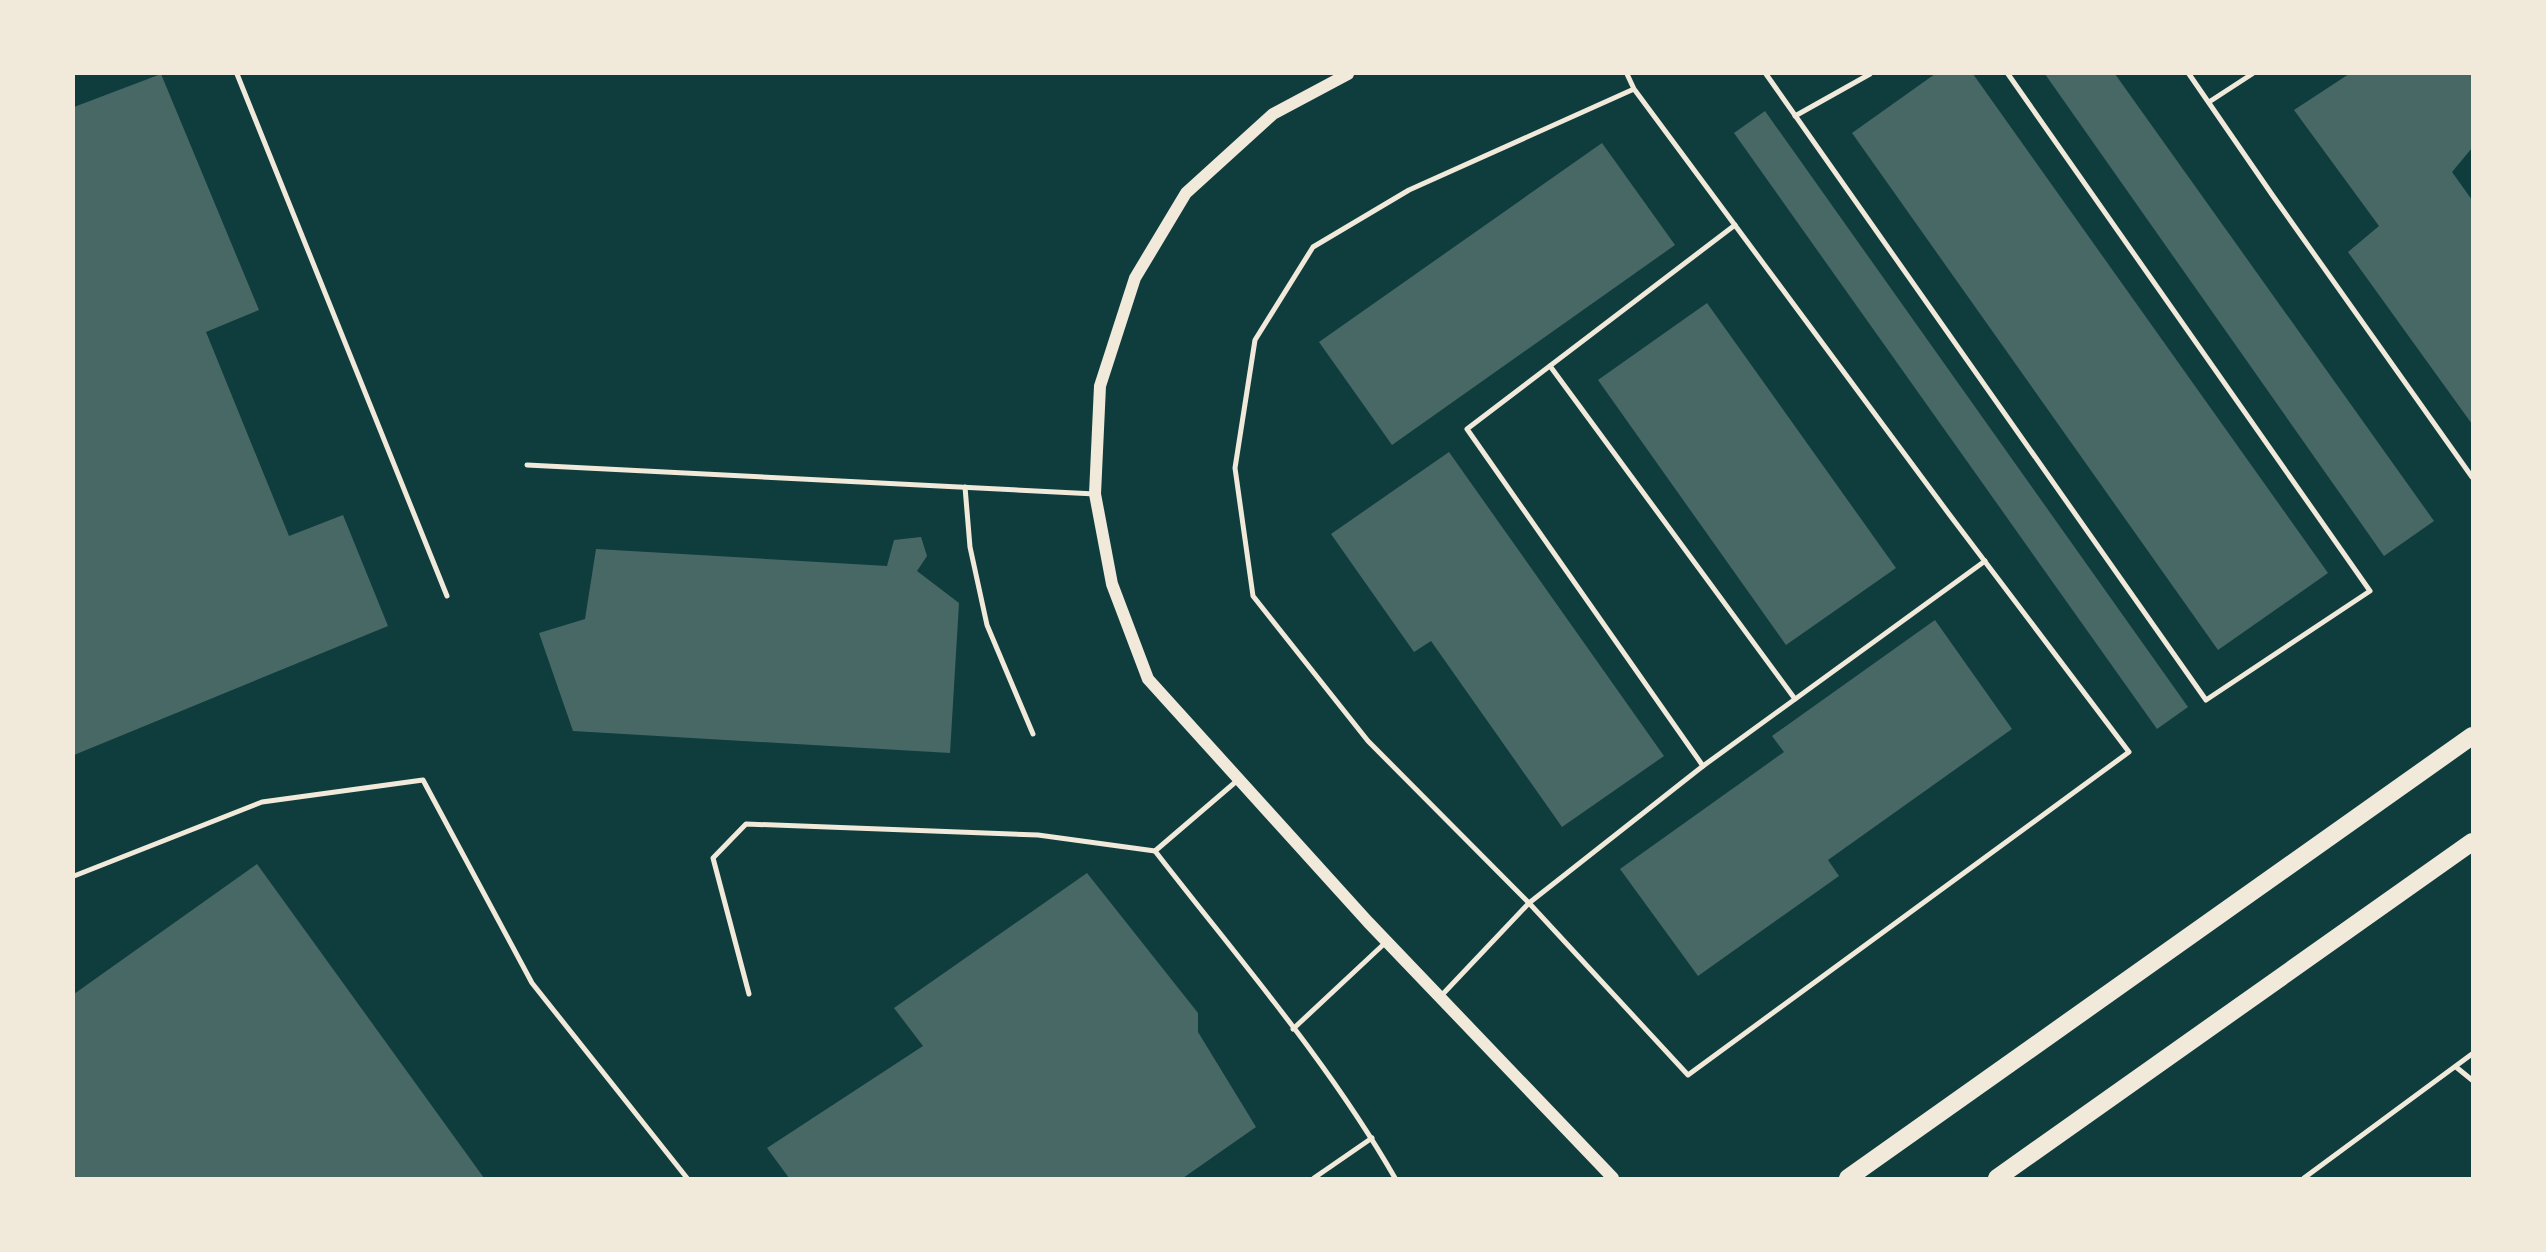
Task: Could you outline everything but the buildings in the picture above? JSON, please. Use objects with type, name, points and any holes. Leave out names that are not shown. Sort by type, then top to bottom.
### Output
[{"type":"main road","points":[[1848,1178],[2473,736]]},
{"type":"main road","points":[[1997,1178],[2473,842]]},
{"type":"street","points":[[1348,74],[1273,114],[1186,193],[1135,278],[1100,386],[1095,494],[1112,584],[1148,679],[1387,941],[1613,1178]]},
{"type":"lane","points":[[237,74],[447,596]]},
{"type":"lane","points":[[1627,74],[1634,89],[2129,752],[1688,1075],[1529,903],[1368,741],[1254,596],[1235,468],[1255,340],[1312,247],[1409,190],[1634,89]]},
{"type":"lane","points":[[1766,74],[2206,700],[2370,591],[2008,74]]},
{"type":"lane","points":[[1795,116],[1870,74]]},
{"type":"lane","points":[[2189,74],[2473,477]]},
{"type":"lane","points":[[2209,103],[2252,74]]},
{"type":"lane","points":[[1703,766],[1467,429],[1735,225]]},
{"type":"lane","points":[[1549,366],[1795,699]]},
{"type":"lane","points":[[527,465],[1095,494]]},
{"type":"lane","points":[[965,487],[970,547],[987,625],[1033,734]]},
{"type":"lane","points":[[1440,997],[1529,903],[1703,766],[1985,561]]},
{"type":"lane","points":[[1155,851],[1239,779]]},
{"type":"lane","points":[[74,876],[262,802],[423,780],[532,983],[687,1178]]},
{"type":"lane","points":[[749,994],[713,858],[746,824],[1038,835],[1155,851],[1293,1030],[1372,1138],[1395,1178]]},
{"type":"lane","points":[[1293,1030],[1387,941]]},
{"type":"lane","points":[[2304,1178],[2473,1054]]},
{"type":"lane","points":[[2456,1067],[2473,1080]]},
{"type":"lane","points":[[1314,1178],[1372,1138]]}]
